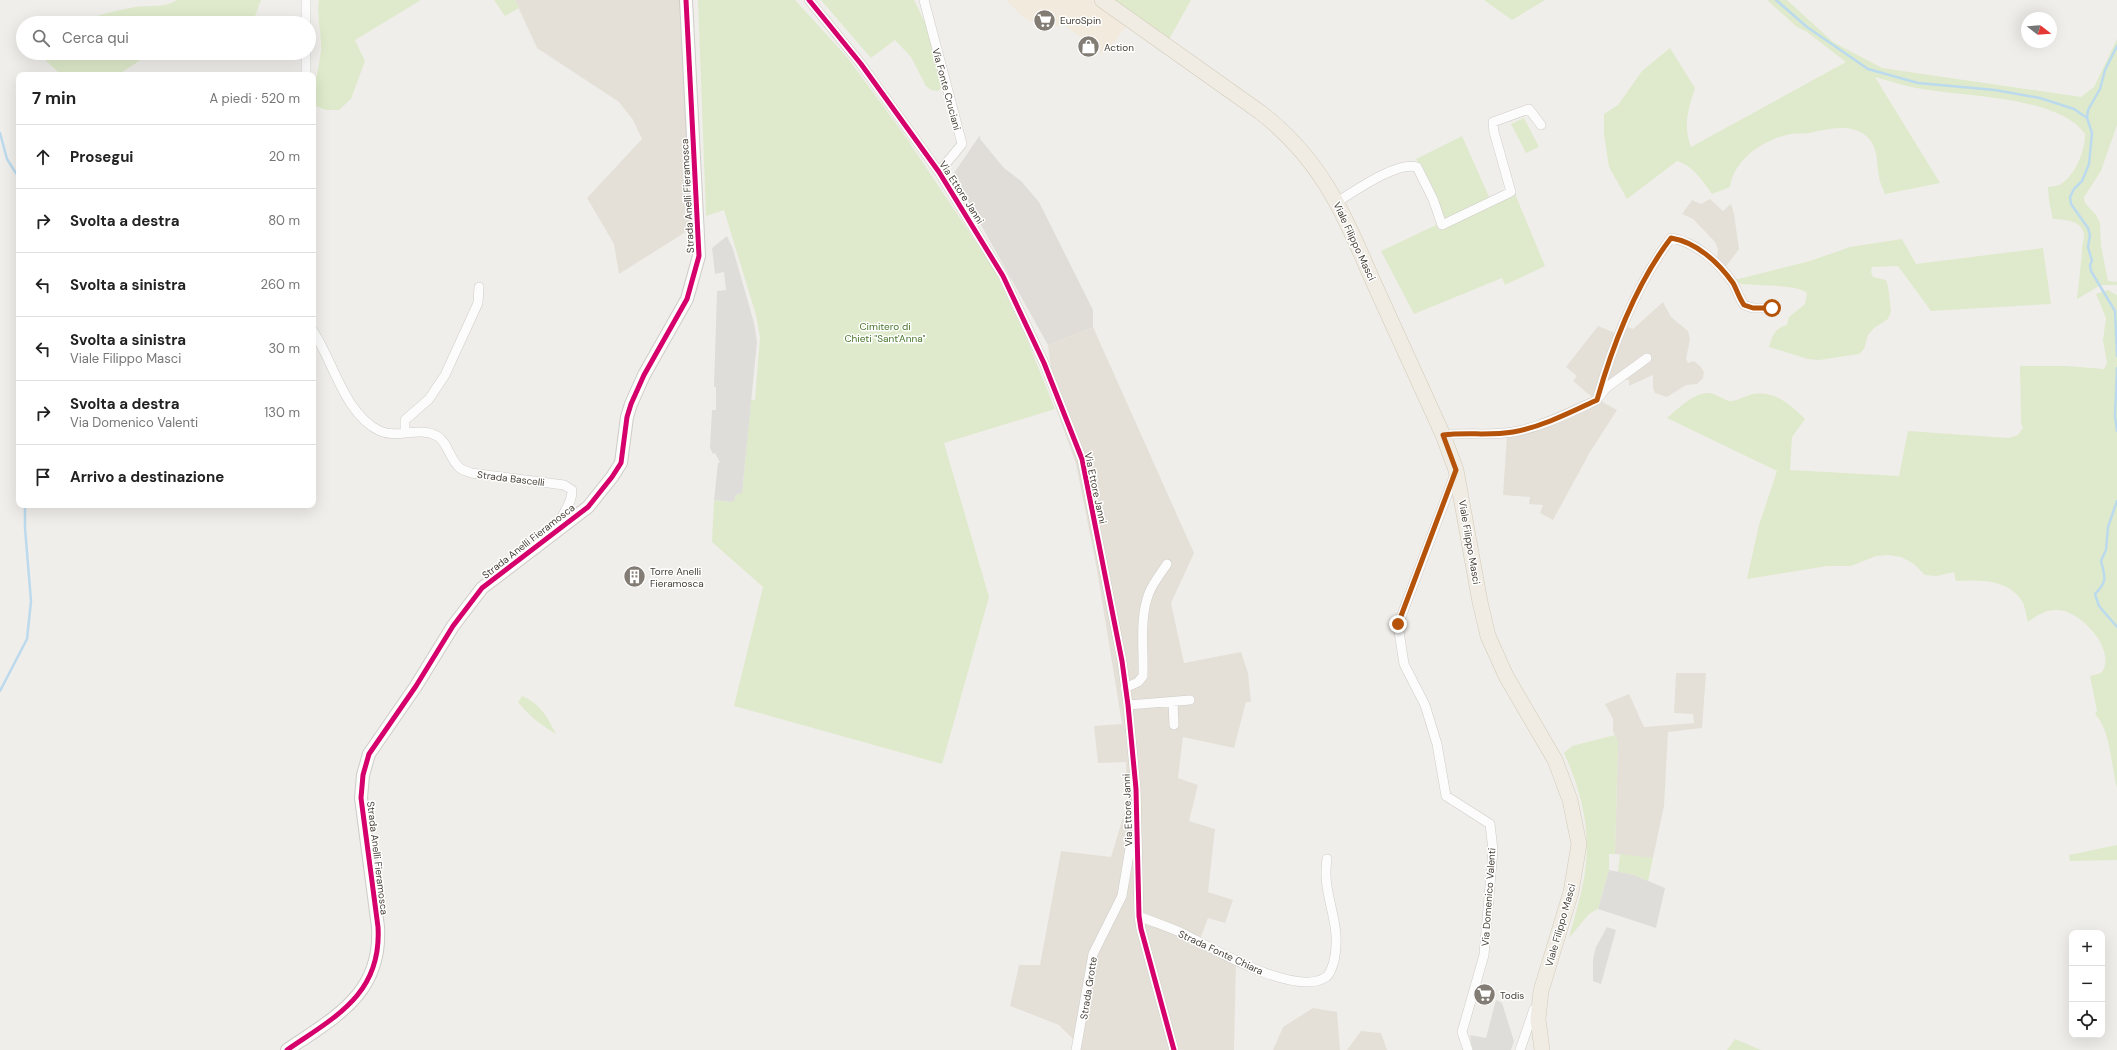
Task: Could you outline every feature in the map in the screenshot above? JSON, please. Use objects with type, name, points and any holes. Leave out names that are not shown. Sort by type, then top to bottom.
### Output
[{"type":"main road","name":"Viale Filippo Masci","points":[[1102,0],[1277,125],[1306,154],[1337,202],[1443,435],[1456,470],[1480,602],[1488,636],[1506,676],[1555,760],[1570,800],[1579,844],[1571,892],[1541,991],[1538,1020],[1542,1050]]},
{"type":"street","points":[[306,0],[306,16]]},
{"type":"street","name":"Strada Anelli Fieramosca","points":[[287,1050],[339,1015],[351,1005],[362,991],[375,962],[378,946],[378,927],[361,798],[363,775],[370,754],[416,686],[453,626],[477,594],[515,561],[588,507],[612,477],[621,463],[627,417],[631,404],[644,375],[687,299],[699,256],[686,0]]},
{"type":"street","name":"Via Ettore Janni","points":[[809,0],[861,64],[939,172],[1003,276],[1044,363],[1082,459],[1128,705],[1135,782],[1139,916],[1174,1050]]},
{"type":"street","name":"Via Fonte Cruciani","points":[[924,0],[962,144],[939,172]]},
{"type":"street","points":[[306,60],[306,72]]},
{"type":"street","points":[[1337,202],[1384,175],[1410,165],[1417,167],[1433,199],[1442,225],[1511,192],[1494,132],[1493,122],[1529,109],[1541,125]]},
{"type":"street","points":[[1597,400],[1616,340],[1658,255],[1671,238],[1684,240],[1703,251],[1732,282],[1744,305],[1753,308],[1772,308]]},
{"type":"street","points":[[405,433],[405,420],[429,399],[445,375],[478,303],[479,287]]},
{"type":"street","name":"Strada Bascelli","points":[[316,336],[327,354],[338,383],[364,420],[380,431],[394,434],[424,431],[438,436],[459,468],[471,473],[564,484],[572,490],[572,500],[561,520],[558,530]]},
{"type":"street","points":[[1443,435],[1465,432],[1489,435],[1515,432],[1563,415],[1597,400],[1607,386],[1647,358]]},
{"type":"street","name":"Via Domenico Valenti","points":[[1456,470],[1398,624],[1404,664],[1425,705],[1437,744],[1446,796],[1490,824],[1493,850],[1484,954],[1462,1032],[1468,1050]]},
{"type":"street","points":[[1125,688],[1138,682],[1143,676],[1143,620],[1145,608],[1149,592],[1167,564]]},
{"type":"street","points":[[1128,705],[1190,700]]},
{"type":"street","points":[[1173,702],[1174,725]]},
{"type":"street","name":"Strada Grotte","points":[[1076,1050],[1082,1026],[1093,954],[1122,896],[1130,848],[1137,838]]},
{"type":"street","name":"Strada Fonte Chiara","points":[[1139,916],[1181,933],[1267,974],[1294,981],[1318,980],[1325,977],[1330,971],[1337,936],[1335,921],[1325,884],[1327,859]]},
{"type":"street","points":[[1520,1050],[1541,991]]},
{"type":"shaded area","points":[[515,0],[684,0],[692,228],[619,274],[614,244],[587,198],[642,139],[633,120],[619,102],[537,48]]},
{"type":"shaded area","points":[[1006,0],[1092,0],[1126,27],[1104,55],[1063,24],[1053,27],[1030,21],[1022,16]]},
{"type":"shaded area","points":[[980,135],[980,139],[1004,168],[1021,181],[1039,202],[1093,310],[1093,327],[1048,345],[957,182],[954,173]]},
{"type":"shaded area","points":[[1710,199],[1723,211],[1731,204],[1734,214],[1739,249],[1725,268],[1717,258],[1718,249],[1715,242],[1693,219],[1682,214],[1692,200],[1701,204]]},
{"type":"shaded area","points":[[727,236],[733,249],[754,323],[757,342],[742,493],[735,495],[735,500],[732,502],[714,500],[718,463],[720,462],[710,448],[712,410],[716,410],[716,387],[714,387],[717,291],[726,290],[724,272],[715,274],[712,248]]},
{"type":"shaded area","points":[[1663,302],[1671,317],[1688,331],[1690,339],[1686,359],[1688,363],[1694,361],[1700,366],[1704,372],[1703,378],[1697,384],[1686,385],[1667,397],[1655,393],[1653,388],[1653,375],[1629,386],[1629,380],[1626,380],[1624,377],[1606,391],[1601,401],[1617,410],[1590,452],[1553,520],[1540,513],[1543,505],[1529,504],[1530,497],[1503,495],[1507,434],[1592,397],[1573,381],[1577,376],[1566,367],[1598,326],[1618,334],[1622,325],[1633,329]]},
{"type":"shaded area","points":[[1093,327],[1194,553],[1171,603],[1184,663],[1241,652],[1248,673],[1251,702],[1246,702],[1234,748],[1183,737],[1178,778],[1198,785],[1189,821],[1215,829],[1208,892],[1233,900],[1225,923],[1208,918],[1201,937],[1236,961],[1234,1050],[1081,1050],[1074,1040],[1059,1025],[1010,1006],[1019,965],[1040,965],[1061,851],[1111,857],[1127,804],[1126,762],[1098,763],[1094,726],[1122,724],[1097,570],[1076,464],[1056,408],[1048,345]]},
{"type":"shaded area","points":[[1676,673],[1706,673],[1702,728],[1668,732],[1664,806],[1653,858],[1615,854],[1618,742],[1613,731],[1613,719],[1605,704],[1629,694],[1644,727],[1694,723],[1693,714],[1674,713]]},
{"type":"shaded area","points":[[1609,870],[1634,875],[1665,888],[1656,928],[1598,909]]},
{"type":"shaded area","points":[[1607,927],[1616,930],[1601,984],[1593,981],[1593,959],[1596,947]]},
{"type":"shaded area","points":[[1496,1000],[1502,1003],[1514,1041],[1511,1050],[1472,1050],[1470,1035],[1486,1038]]},
{"type":"shaded area","points":[[1313,1008],[1337,1012],[1340,1050],[1273,1050],[1283,1027]]},
{"type":"shaded area","points":[[1361,1031],[1381,1033],[1387,1050],[1347,1050]]},
{"type":"green space","points":[[177,0],[261,0],[255,16],[99,16],[135,7],[172,3]]},
{"type":"green space","points":[[319,0],[421,0],[355,40],[365,61],[351,99],[339,110],[326,110],[316,106],[316,79],[321,50],[318,6]]},
{"type":"green space","points":[[494,0],[515,0],[519,8],[505,16]]},
{"type":"green space","name":"Cimitero di Chieti \"Sant'Anna\"","points":[[698,0],[795,0],[847,57],[903,133],[994,269],[1026,337],[1055,409],[944,443],[989,597],[942,764],[734,706],[763,587],[712,542],[714,500],[732,502],[735,495],[742,493],[751,400],[755,400],[760,337],[756,315],[724,210],[706,216]]},
{"type":"green space","points":[[821,0],[914,0],[926,25],[942,87],[938,91],[931,90],[926,86],[911,57],[895,40],[871,58]]},
{"type":"green space","points":[[1110,0],[1191,0],[1168,41]]},
{"type":"green space","points":[[1484,0],[1545,0],[1512,20]]},
{"type":"green space","points":[[1767,0],[1787,0],[1833,42],[1882,68],[2081,97],[2094,87],[2117,39],[2117,125],[2101,171],[2084,197],[2085,203],[2096,215],[2100,223],[2101,246],[2108,281],[2117,282],[2117,285],[2101,285],[2077,299],[2084,238],[2083,232],[2078,224],[2074,222],[2053,219],[2049,201],[2048,187],[2057,186],[2066,180],[2079,162],[2085,141],[2085,134],[2073,122],[2056,112],[2013,101],[1922,89],[1875,77],[1940,183],[1885,194],[1879,179],[1876,154],[1873,144],[1859,131],[1838,128],[1791,134],[1771,140],[1744,159],[1737,168],[1730,187],[1712,194],[1701,179],[1688,166],[1677,161],[1627,199],[1609,167],[1604,134],[1604,114],[1618,105],[1642,71],[1670,48],[1695,88],[1687,118],[1687,132],[1691,147],[1846,62],[1807,32],[1797,27]]},
{"type":"green space","points":[[45,60],[140,60],[122,72],[58,72]]},
{"type":"green space","points":[[1524,118],[1539,147],[1526,153],[1511,124]]},
{"type":"green space","points":[[1462,136],[1490,199],[1445,222],[1432,186],[1416,159]]},
{"type":"green space","points":[[1515,194],[1545,266],[1505,285],[1502,278],[1414,314],[1381,251],[1436,225],[1439,230]]},
{"type":"green space","points":[[1902,239],[1916,264],[2043,248],[2051,304],[1931,311],[1898,266],[1872,267],[1871,272],[1873,277],[1886,280],[1888,286],[1891,311],[1888,319],[1874,328],[1868,335],[1864,349],[1859,354],[1819,360],[1808,359],[1769,347],[1771,339],[1777,330],[1787,325],[1789,317],[1805,304],[1807,293],[1794,288],[1741,284],[1735,280],[1810,261],[1850,247]]},
{"type":"green space","points":[[2108,290],[2117,295],[2117,788],[2110,749],[2104,730],[2095,714],[2097,711],[2090,676],[2102,672],[2105,663],[2105,653],[2094,632],[2085,623],[2065,611],[2056,610],[2044,612],[2028,622],[2022,601],[2009,588],[1993,582],[1956,581],[1954,572],[1937,576],[1925,575],[1914,564],[1901,557],[1888,555],[1876,556],[1851,566],[1827,566],[1747,579],[1759,525],[1777,471],[1667,418],[1686,402],[1702,394],[1711,393],[1731,401],[1754,394],[1769,395],[1789,404],[1805,419],[1792,437],[1790,470],[1899,476],[1908,431],[2009,438],[2018,435],[2023,428],[2021,423],[2020,366],[2066,366],[2104,369],[2107,363],[2103,340],[2106,318],[2096,294]]},
{"type":"green space","points":[[522,696],[539,707],[556,734],[526,712],[518,702]]},
{"type":"green space","points":[[1615,735],[1618,742],[1615,854],[1609,854],[1609,870],[1598,909],[1589,914],[1569,938],[1583,882],[1587,849],[1585,821],[1579,793],[1564,753],[1572,746]]},
{"type":"green space","points":[[2117,845],[2117,860],[2070,861],[2069,855]]},
{"type":"green space","points":[[1620,854],[1653,858],[1648,881],[1634,875],[1618,872]]},
{"type":"green space","points":[[1735,1039],[1761,1050],[1727,1050]]},
{"type":"waterway","points":[[1776,0],[1807,27],[1868,69],[1918,83],[1995,90],[2040,98],[2074,109],[2087,118]]},
{"type":"waterway","points":[[2117,46],[2105,70],[2100,89],[2088,110],[2087,118],[2092,133],[2089,164],[2082,181],[2074,189],[2070,197],[2071,204],[2088,228],[2090,235],[2088,247],[2092,261],[2090,265],[2091,271],[2115,311],[2117,356]]},
{"type":"waterway","points":[[0,133],[7,159],[16,173]]},
{"type":"waterway","points":[[2117,368],[2115,416],[2117,431]]},
{"type":"waterway","points":[[2117,501],[2108,527],[2106,550],[2101,561],[2104,582],[2095,594],[2099,606],[2117,627]]},
{"type":"waterway","points":[[0,691],[27,639],[31,601],[25,528],[25,508]]},
{"type":"cycle path","points":[[287,1050],[338,1014],[352,1001],[364,987],[372,970],[377,950],[378,927],[361,798],[363,775],[369,754],[416,686],[453,626],[482,588],[588,507],[612,477],[621,463],[627,417],[631,404],[644,375],[687,299],[699,256],[686,0]]},
{"type":"cycle path","points":[[809,0],[861,64],[939,172],[1003,276],[1044,363],[1082,459],[1122,661],[1128,705],[1136,789],[1139,916],[1141,929],[1174,1050]]},
{"type":"place","name":"EuroSpin","points":[[1044,20]]},
{"type":"place","name":"Action","points":[[1088,47]]},
{"type":"place","name":"Torre Anelli Fieramosca","points":[[634,577]]},
{"type":"place","name":"Todis","points":[[1485,995]]},
{"type":"route","points":[[1398,624],[1456,470],[1443,435],[1465,432],[1489,435],[1515,432],[1569,413],[1597,400],[1616,340],[1658,255],[1671,238],[1684,240],[1703,251],[1732,282],[1744,305],[1753,308],[1772,308]]}]
